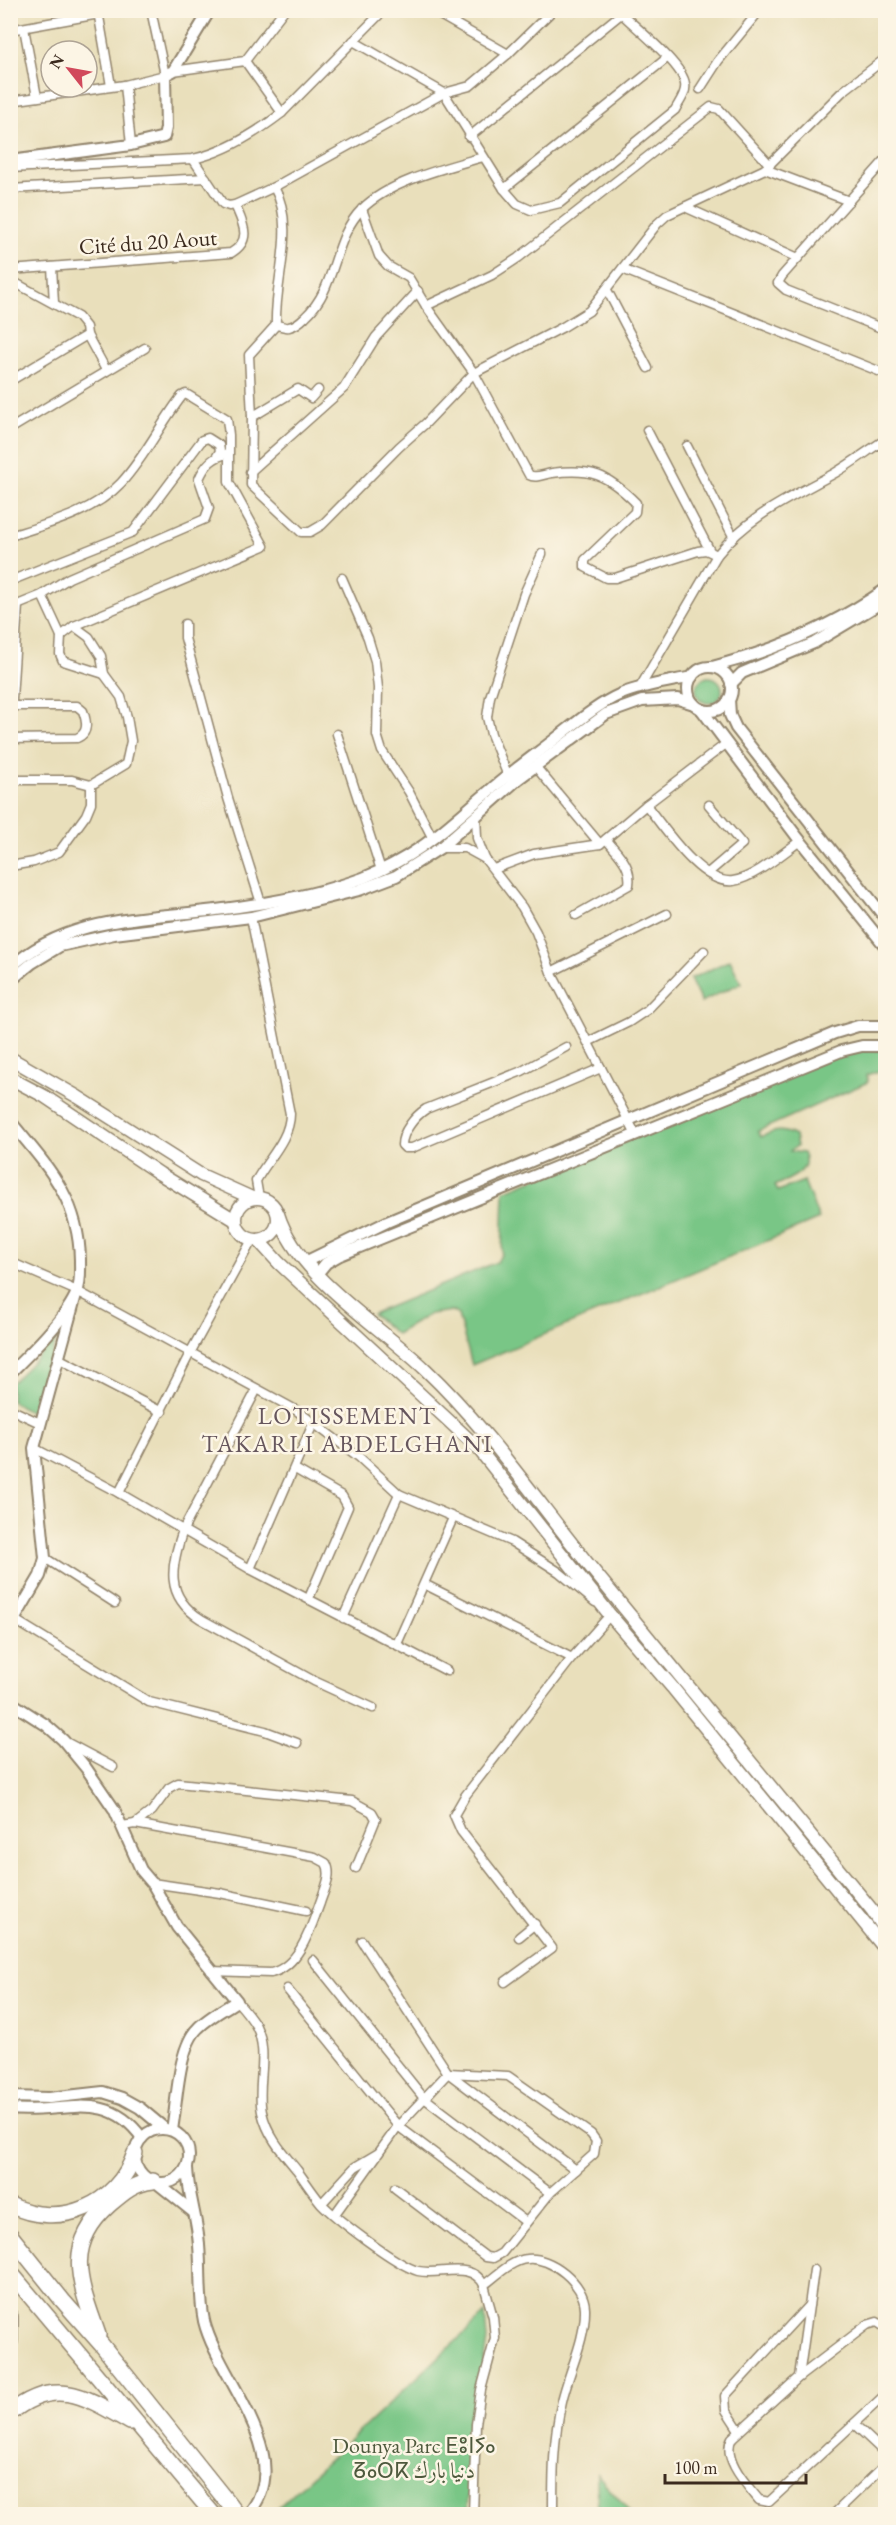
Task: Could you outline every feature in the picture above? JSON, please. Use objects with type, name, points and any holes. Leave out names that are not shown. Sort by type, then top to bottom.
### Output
[{"type":"highway","points":[[119,2190],[135,2153]]},
{"type":"highway","points":[[10,2205],[29,2213],[51,2216],[99,2206],[119,2190],[155,2182]]},
{"type":"highway","points":[[99,2206],[85,2238],[79,2270],[83,2293],[101,2344]]},
{"type":"highway","points":[[10,2235],[237,2514]]},
{"type":"highway","points":[[10,2272],[211,2512]]},
{"type":"highway","points":[[10,2317],[10,2341]]},
{"type":"highway","points":[[10,2413],[26,2402],[45,2394],[71,2393],[93,2401],[140,2427]]},
{"type":"main road","points":[[10,1058],[78,1097],[201,1174],[256,1198],[267,1200],[278,1214],[283,1233],[305,1262],[425,1369],[527,1484],[596,1573],[801,1821],[872,1910],[885,1931]]},
{"type":"main road","points":[[10,1078],[44,1096],[160,1174],[235,1220],[243,1235],[255,1240],[478,1448],[610,1615],[672,1687],[885,1950]]},
{"type":"main road","points":[[235,1220],[240,1205],[256,1198]]},
{"type":"main road","points":[[255,1240],[274,1231],[278,1214]]},
{"type":"street","points":[[10,161],[131,145],[164,137],[169,73],[151,10]]},
{"type":"street","points":[[169,73],[210,10]]},
{"type":"street","points":[[10,100],[125,85],[169,73],[245,61],[284,10]]},
{"type":"street","points":[[10,168],[193,159],[211,155],[264,127],[282,113],[384,10]]},
{"type":"street","points":[[431,10],[508,54]]},
{"type":"street","points":[[193,159],[223,204],[235,205],[274,187],[444,93],[471,86],[553,10]]},
{"type":"street","points":[[700,89],[718,61],[760,10]]},
{"type":"street","points":[[10,30],[98,12],[111,86]]},
{"type":"street","points":[[353,41],[444,93],[469,136],[504,189],[517,204],[531,210],[560,203],[675,110],[686,85],[682,74],[648,36],[619,12],[469,136]]},
{"type":"street","points":[[24,28],[37,97]]},
{"type":"street","points":[[504,189],[667,58]]},
{"type":"street","points":[[274,187],[280,198],[283,246],[277,287],[276,325],[249,355],[252,417],[250,485],[301,532],[310,532],[322,525],[351,498],[474,372],[564,327],[589,311],[657,224],[667,215],[767,167],[842,92],[885,58]]},
{"type":"street","points":[[245,61],[282,113]]},
{"type":"street","points":[[125,85],[131,145]]},
{"type":"street","points":[[426,306],[492,275],[518,258],[711,107],[720,109],[767,167],[849,201]]},
{"type":"street","points":[[276,325],[289,327],[314,309],[326,292],[352,221],[362,209],[380,195],[444,168],[483,158]]},
{"type":"street","points":[[885,159],[778,283],[786,290],[885,330]]},
{"type":"street","points":[[10,189],[206,178]]},
{"type":"street","name":"Cité du 20 Aout","points":[[10,270],[231,253],[238,249],[245,240],[246,228],[235,205]]},
{"type":"street","points":[[685,207],[798,258]]},
{"type":"street","points":[[362,209],[379,256],[388,266],[409,278],[426,306],[474,372],[531,476],[590,471],[602,477],[636,503],[634,512],[585,560],[585,567],[606,578],[615,578],[698,551],[714,553]]},
{"type":"street","points":[[52,267],[54,303]]},
{"type":"street","points":[[622,269],[885,374]]},
{"type":"street","points":[[10,280],[78,317],[86,327],[87,335],[106,370]]},
{"type":"street","points":[[607,290],[648,368]]},
{"type":"street","points":[[250,472],[321,411],[344,388],[376,337],[418,291]]},
{"type":"street","points":[[12,378],[87,335]]},
{"type":"street","points":[[10,429],[145,348]]},
{"type":"street","points":[[252,417],[298,389],[311,398],[318,390]]},
{"type":"street","points":[[10,536],[94,504],[111,492],[122,482],[174,407],[186,394],[227,419],[229,482],[264,546],[74,626],[61,636]]},
{"type":"street","points":[[647,430],[714,553]]},
{"type":"street","points":[[10,581],[133,532],[202,440],[208,438],[219,445],[220,451],[204,469],[199,479],[209,508],[205,519],[69,578],[42,595],[14,607],[13,706],[10,730]]},
{"type":"street","points":[[639,689],[714,553],[763,512],[836,472],[885,439]]},
{"type":"street","points":[[687,446],[733,536]]},
{"type":"street","points":[[217,456],[228,454]]},
{"type":"street","points":[[508,776],[487,717],[490,697],[524,594],[542,554]]},
{"type":"street","points":[[342,578],[375,661],[378,688],[376,735],[382,751],[409,792],[436,844]]},
{"type":"street","points":[[10,968],[46,941],[88,927],[261,903],[321,890],[381,870],[436,844],[508,776],[592,711],[621,694],[692,677],[701,669],[742,659],[801,638],[885,589]]},
{"type":"street","points":[[42,595],[61,636],[60,654],[63,661],[104,674]]},
{"type":"street","points":[[885,600],[814,643],[741,673],[731,684],[729,699],[730,715],[736,728],[885,919]]},
{"type":"street","points":[[185,624],[185,638],[228,798],[261,903]]},
{"type":"street","points":[[10,780],[72,780],[91,784],[126,764],[130,741],[127,717],[121,697],[104,674],[101,656],[89,637],[74,626]]},
{"type":"street","points":[[712,667],[724,672],[731,684]]},
{"type":"street","points":[[692,677],[688,691],[698,706],[800,841],[885,947]]},
{"type":"street","points":[[10,981],[60,946],[114,934],[251,917],[359,890],[396,876],[587,726],[624,706],[660,699],[678,699],[708,711],[720,708],[729,699]]},
{"type":"street","points":[[10,739],[77,738],[83,736],[87,727],[83,711],[77,706],[13,706]]},
{"type":"street","points":[[337,734],[381,870]]},
{"type":"street","points":[[494,869],[534,854],[603,841],[727,743]]},
{"type":"street","points":[[535,766],[625,862],[631,873],[629,885],[576,915]]},
{"type":"street","points":[[10,867],[34,862],[59,852],[86,815],[91,803],[91,784]]},
{"type":"street","points":[[646,805],[696,866],[721,880],[734,881],[763,868],[800,841]]},
{"type":"street","points":[[708,873],[742,844],[709,805]]},
{"type":"street","points":[[476,815],[477,838],[485,859]]},
{"type":"street","points":[[436,844],[465,848],[485,859],[522,907],[537,932],[551,972],[636,1135]]},
{"type":"street","points":[[551,972],[667,914]]},
{"type":"street","points":[[251,917],[290,1114],[280,1145],[256,1181],[256,1198]]},
{"type":"street","points":[[588,1042],[629,1022],[647,1010],[704,951]]},
{"type":"street","points":[[305,1262],[387,1221],[835,1033],[858,1026],[885,1026]]},
{"type":"street","points":[[317,1274],[326,1263],[340,1255],[840,1051],[862,1046],[885,1046]]},
{"type":"street","points":[[566,1047],[522,1071],[420,1112],[404,1134],[402,1145],[405,1148],[412,1148],[601,1068]]},
{"type":"street","points":[[10,1121],[67,1196],[80,1244],[77,1291],[34,1448],[45,1558],[40,1576],[12,1622],[149,1702],[265,1731],[297,1743]]},
{"type":"street","points":[[119,1493],[190,1353],[255,1240]]},
{"type":"street","points":[[12,1264],[77,1291],[296,1410],[359,1457],[399,1494],[528,1551],[559,1572],[610,1615],[572,1658],[465,1796],[454,1815],[461,1831],[552,1948],[505,1982]]},
{"type":"street","points":[[10,1373],[58,1321],[77,1291]]},
{"type":"street","points":[[57,1358],[162,1412]]},
{"type":"street","points":[[256,1389],[183,1530],[176,1552],[173,1577],[177,1596],[185,1610],[314,1681],[373,1708]]},
{"type":"street","points":[[10,1408],[40,1423]]},
{"type":"street","points":[[250,1569],[313,1424]]},
{"type":"street","points":[[34,1448],[119,1493],[250,1569],[447,1671]]},
{"type":"street","points":[[295,1469],[342,1496],[348,1507],[309,1598]]},
{"type":"street","points":[[343,1618],[399,1494]]},
{"type":"street","points":[[397,1644],[426,1585],[453,1518]]},
{"type":"street","points":[[45,1558],[115,1603]]},
{"type":"street","points":[[426,1585],[572,1658]]},
{"type":"street","points":[[10,1702],[46,1725],[63,1740],[101,1789],[122,1826],[141,1870],[152,1882],[177,1927],[252,2019],[260,2036],[262,2056],[260,2098],[267,2128],[274,2141],[322,2204],[406,2267],[428,2273],[472,2272],[477,2274],[484,2285],[493,2317],[495,2338],[481,2390],[476,2424],[473,2514]]},
{"type":"street","points":[[63,1740],[113,1767]]},
{"type":"street","points":[[135,1824],[152,1812],[170,1788],[178,1783],[352,1801],[372,1812],[376,1819],[356,1868]]},
{"type":"street","points":[[122,1826],[135,1824],[315,1857],[321,1859],[329,1868],[328,1880],[307,1936],[295,1956],[280,1971],[271,1973],[211,1971]]},
{"type":"street","points":[[152,1882],[306,1911]]},
{"type":"street","points":[[519,1937],[535,1924]]},
{"type":"street","points":[[362,1941],[448,2073],[576,2170]]},
{"type":"street","points":[[313,1960],[423,2097],[550,2193]]},
{"type":"street","points":[[286,1989],[398,2126],[526,2222]]},
{"type":"street","points":[[168,2129],[185,2048],[198,2028],[237,2001]]},
{"type":"street","points":[[335,2214],[398,2126],[448,2073],[508,2076],[591,2134],[596,2141],[596,2150],[550,2193],[500,2256],[490,2258],[395,2188]]},
{"type":"street","points":[[10,2097],[49,2098],[103,2092],[140,2108],[168,2129],[179,2133],[188,2145],[190,2153],[187,2168],[192,2211],[198,2234],[200,2284],[205,2324],[221,2361],[251,2418],[264,2463],[264,2478],[260,2494],[248,2514]]},
{"type":"street","points":[[10,2109],[29,2111],[101,2107],[124,2117],[142,2138]]},
{"type":"street","points":[[168,2129],[156,2129],[142,2138],[135,2153],[139,2170],[192,2211]]},
{"type":"street","points":[[322,2204],[355,2167],[377,2154]]},
{"type":"street","points":[[155,2182],[171,2182],[183,2174],[187,2168]]},
{"type":"street","points":[[484,2285],[518,2262],[538,2259],[555,2267],[570,2278],[580,2289],[585,2305],[581,2336],[562,2400],[556,2430],[553,2514]]},
{"type":"street","points":[[799,2377],[814,2270]]},
{"type":"street","points":[[740,2430],[724,2407],[725,2396],[808,2306]]},
{"type":"street","points":[[885,2328],[877,2322],[867,2325],[799,2377],[740,2430],[729,2443],[730,2457],[757,2498],[765,2502],[772,2501],[885,2394]]},
{"type":"street","points":[[854,2424],[885,2454]]},
{"type":"street","points":[[834,2514],[885,2464]]},
{"type":"green space","points":[[709,677],[718,681],[722,690],[718,699],[709,703],[700,699],[696,690],[700,681]]},
{"type":"green space","points":[[730,960],[741,983],[701,1002],[690,979]]},
{"type":"green space","points":[[861,1050],[885,1050],[885,1072],[884,1069],[867,1075],[868,1082],[758,1131],[761,1137],[778,1131],[795,1136],[797,1146],[790,1151],[803,1153],[805,1165],[798,1174],[775,1186],[778,1191],[804,1181],[819,1219],[472,1365],[458,1315],[452,1311],[430,1314],[396,1334],[372,1314],[497,1262],[502,1253],[504,1191],[835,1056]]},
{"type":"green space","points":[[56,1339],[38,1410],[31,1412],[11,1401],[11,1383]]},
{"type":"green space","name":"Dounya Parc ⴹⵓⵏⵢⴰ ⵒⴰⵔⴽ دنيا بارك","points":[[485,2314],[487,2340],[471,2444],[468,2514],[271,2514]]},
{"type":"green space","points":[[597,2474],[631,2514],[598,2514]]},
{"type":"district","name":"LOTISSEMENT TAKARLI ABDELGHANI","points":[[347,1429]]}]
